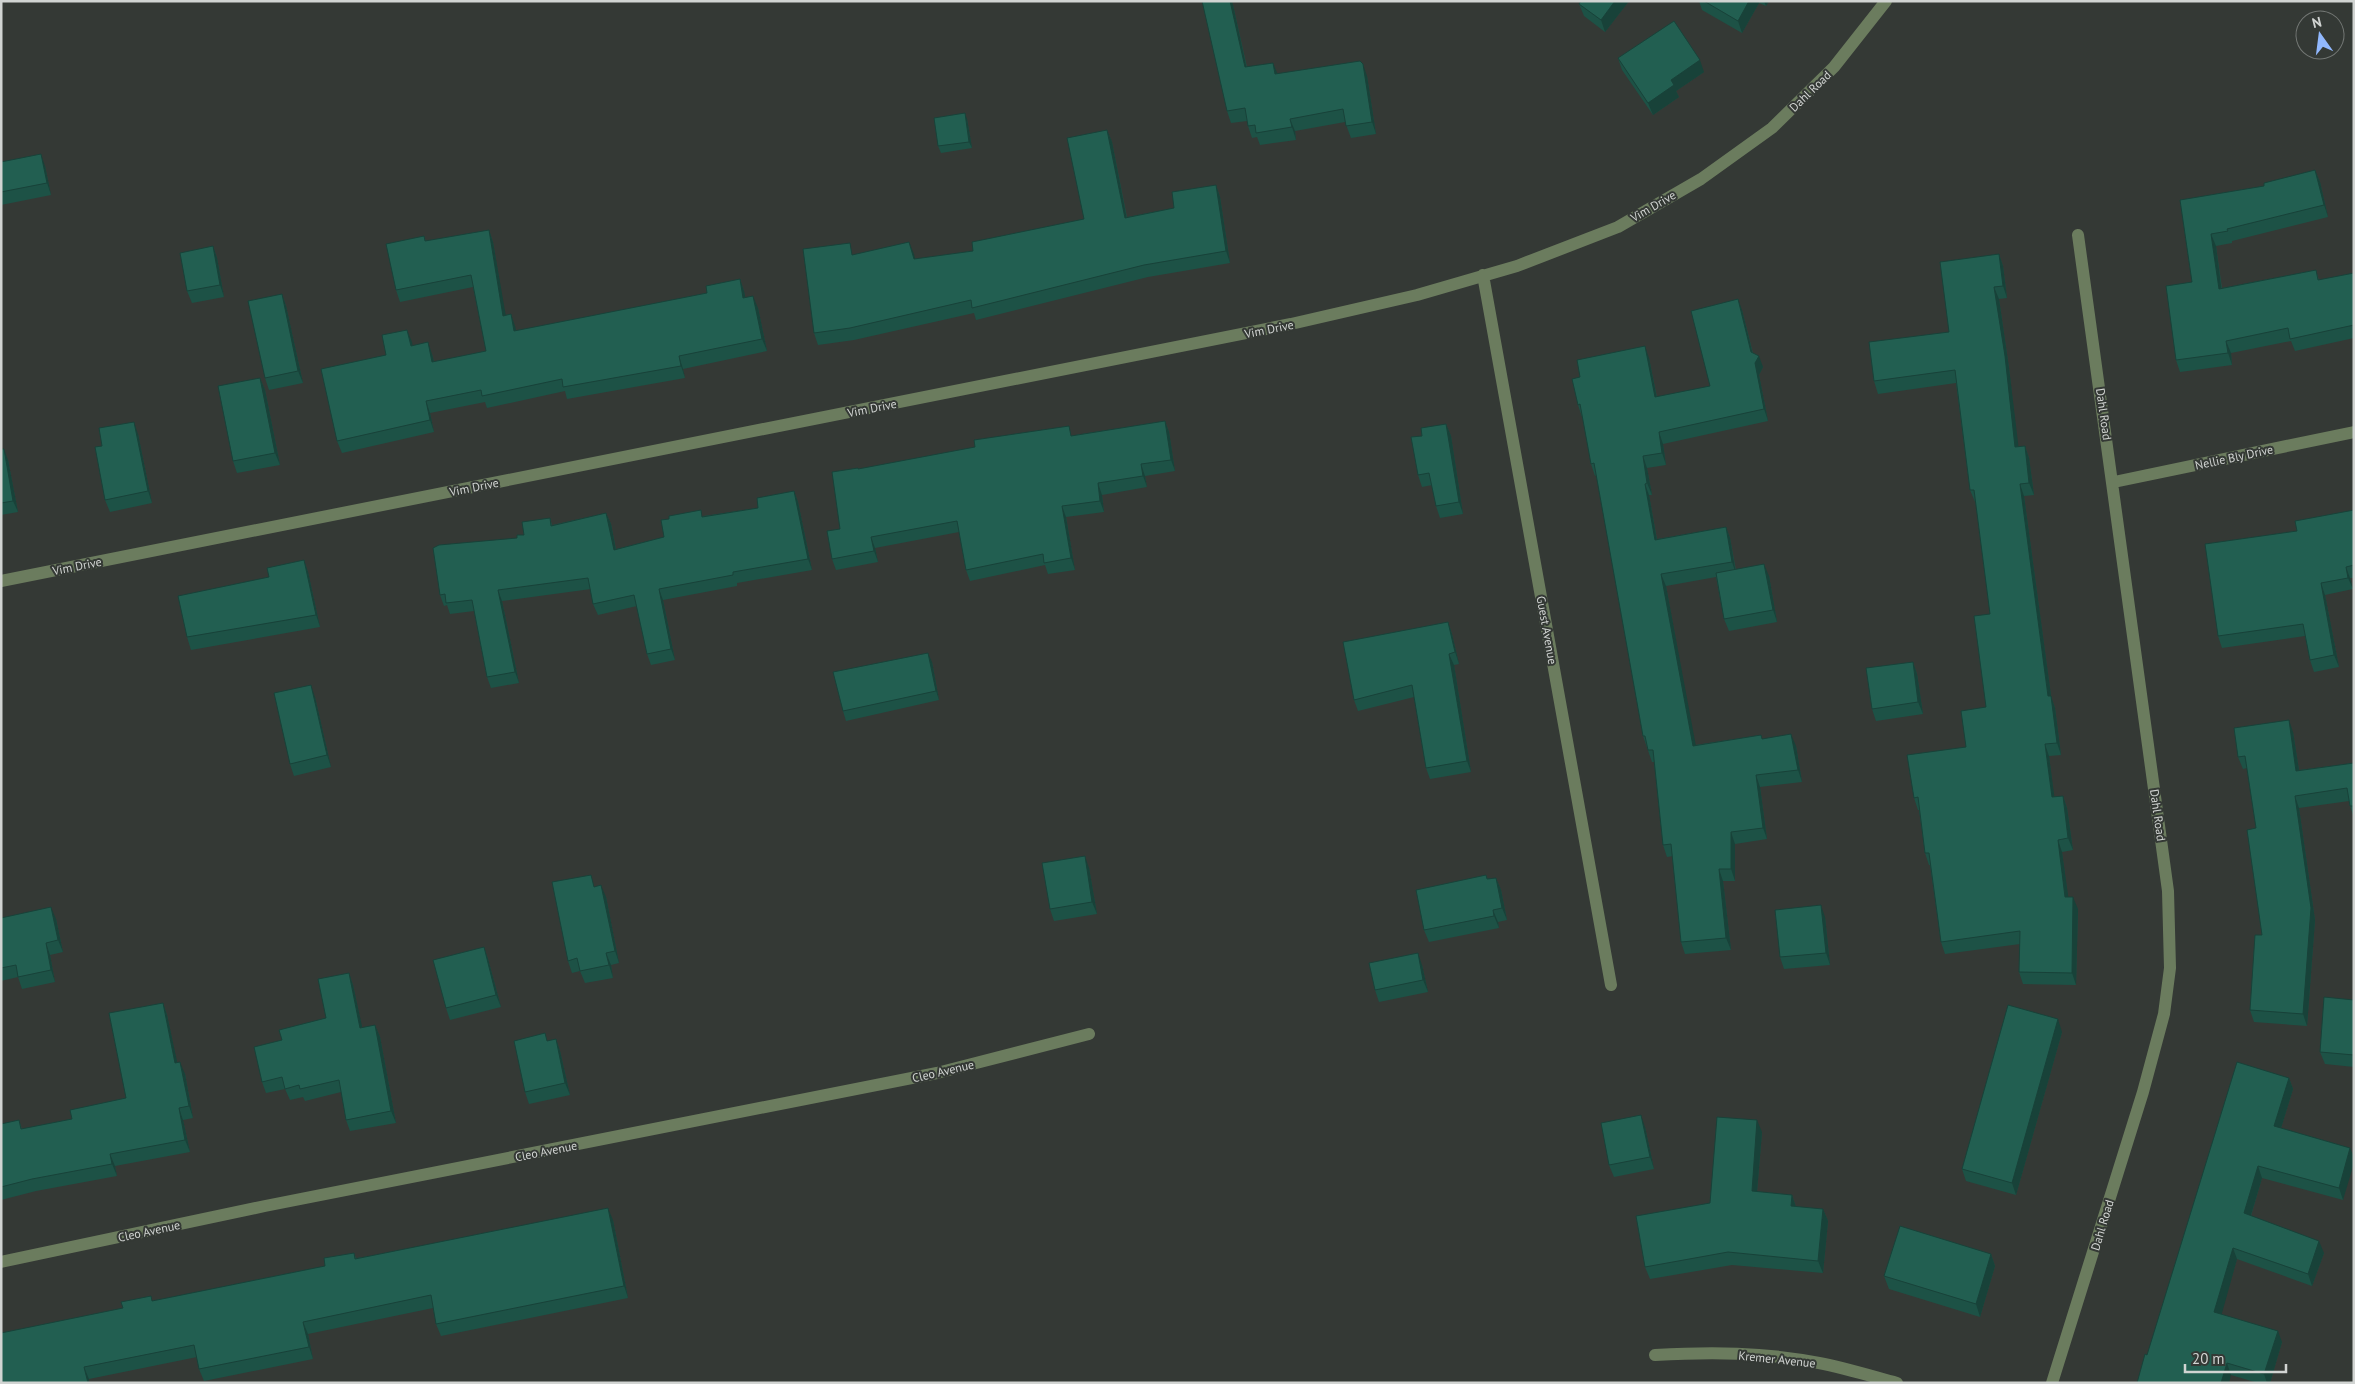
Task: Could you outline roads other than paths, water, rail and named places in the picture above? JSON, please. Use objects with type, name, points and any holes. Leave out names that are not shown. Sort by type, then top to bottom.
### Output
[{"type":"street","name":"Dahl Road","points":[[1719,166],[1772,128],[1824,78],[1886,1]]},
{"type":"street","name":"Vim Drive","points":[[1,581],[1291,324],[1417,295],[1517,266],[1618,227],[1701,179],[1719,166]]},
{"type":"street","name":"Dahl Road","points":[[2052,1383],[2143,1092],[2164,1014],[2170,968],[2168,891],[2114,482],[2078,234]]},
{"type":"street","name":"Guest Avenue","points":[[1483,275],[1610,985]]},
{"type":"street","name":"Nellie Bly Drive","points":[[2114,482],[2354,432]]},
{"type":"street","name":"Cleo Avenue","points":[[1,1262],[265,1206],[937,1073],[1089,1034]]},
{"type":"street","name":"Kremer Avenue","points":[[1655,1355],[1709,1352],[1770,1356],[1820,1363],[1897,1383]]}]
